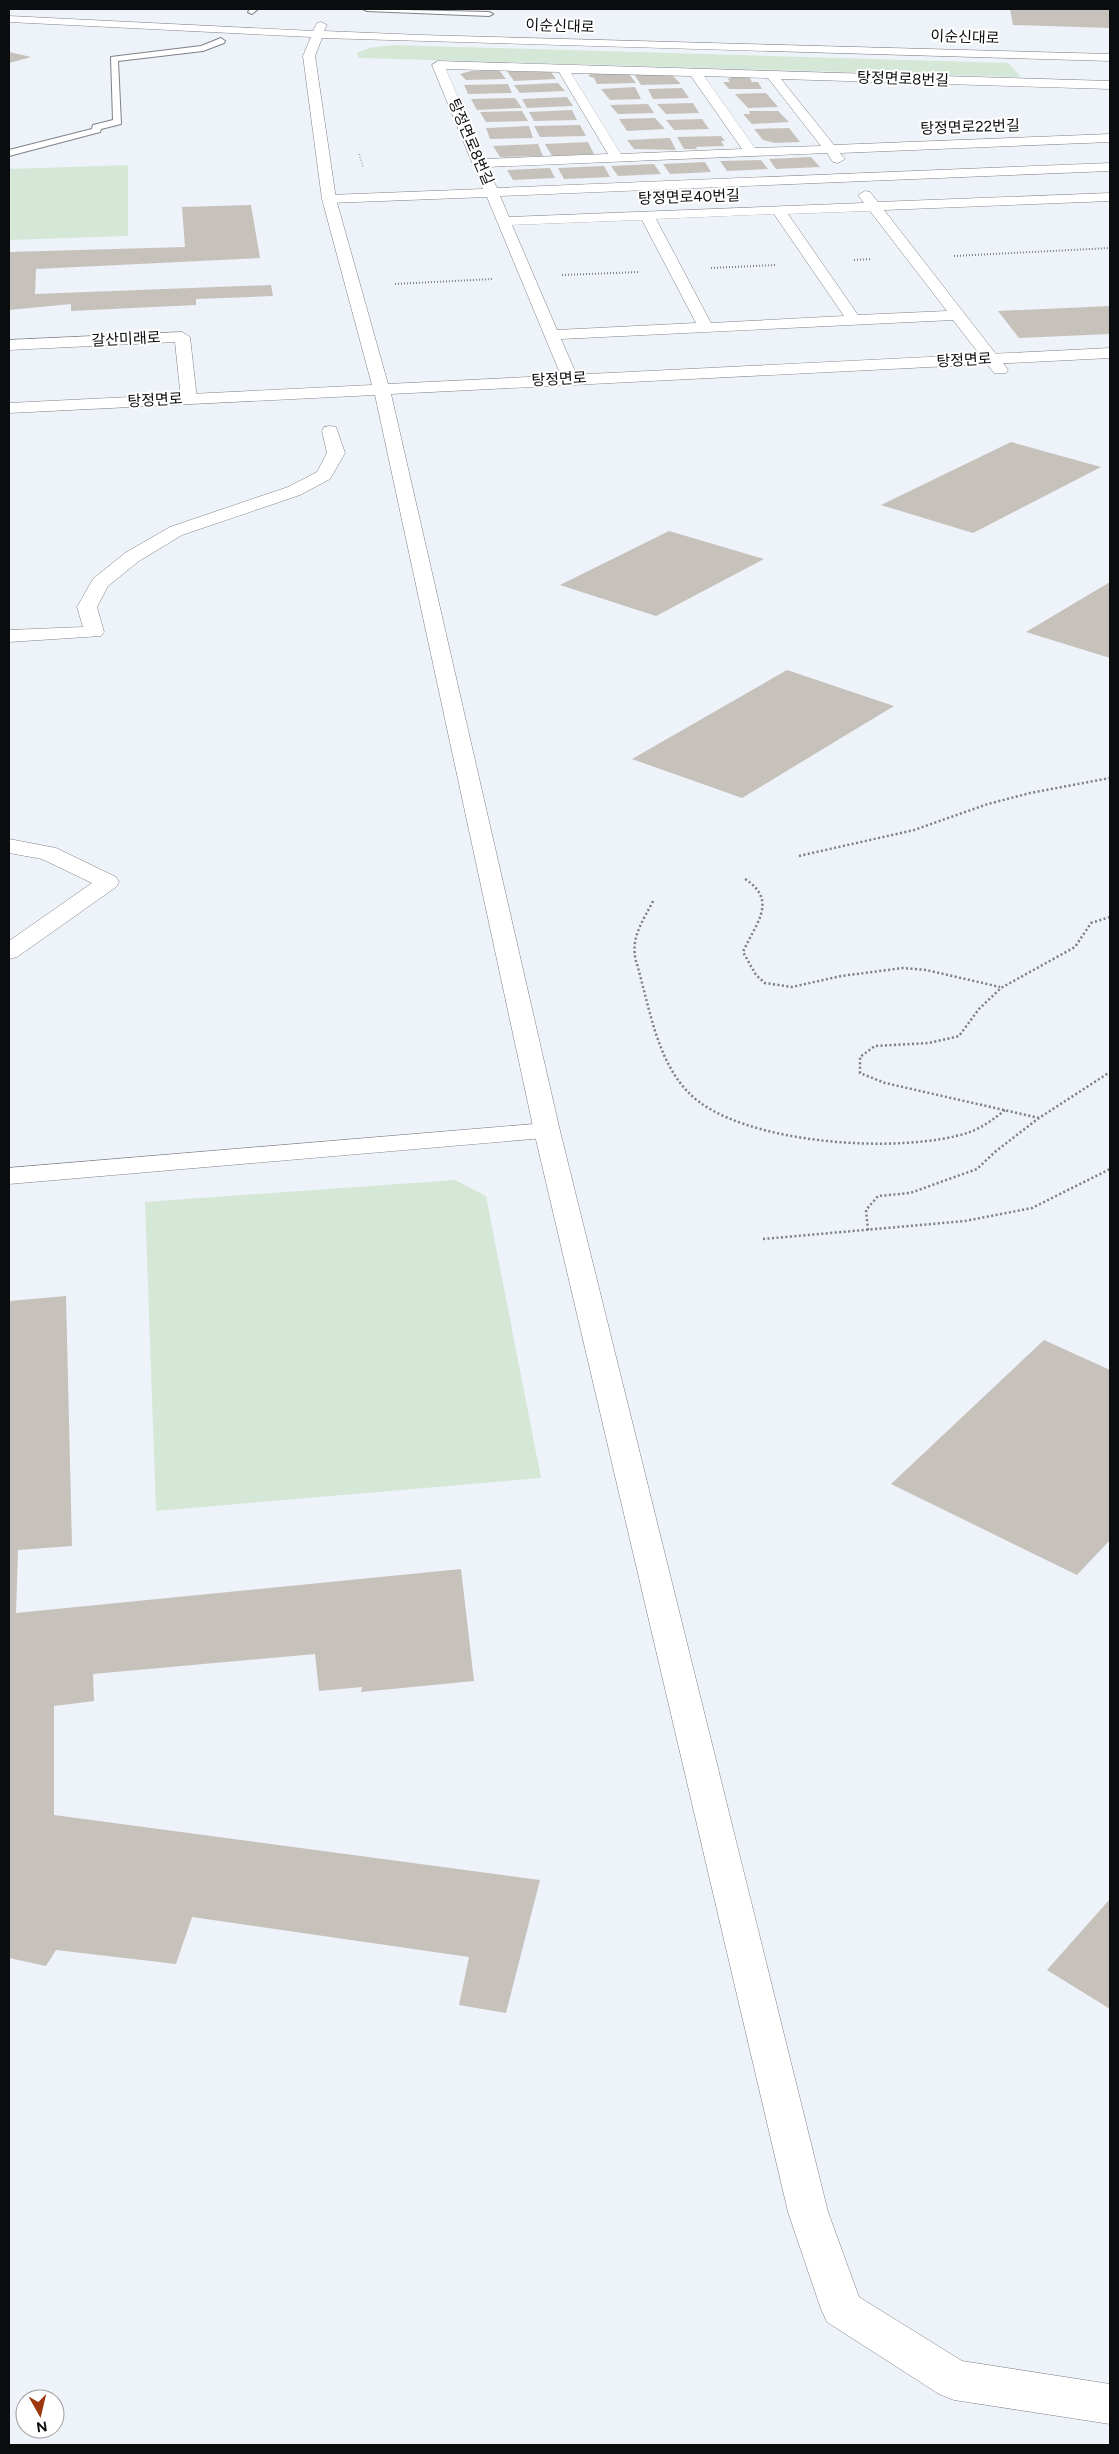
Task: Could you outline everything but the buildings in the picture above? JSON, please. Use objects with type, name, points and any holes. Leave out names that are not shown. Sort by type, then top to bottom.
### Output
[{"type":"street","name":"이순신대로","points":[[23,9],[318,30],[492,39],[1110,57]]},
{"type":"street","name":"이순신대로","points":[[9,19],[318,30],[1110,46]]},
{"type":"street","points":[[318,30],[309,56],[328,199],[383,393],[547,1131],[808,2212],[842,2309],[954,2380],[1110,2404]]},
{"type":"street","name":"탕정면로8번길","points":[[570,378],[438,65],[1110,85]]},
{"type":"street","points":[[563,69],[617,158]]},
{"type":"street","points":[[695,73],[751,152]]},
{"type":"street","points":[[772,75],[995,364]]},
{"type":"street","name":"탕정면로22번길","points":[[830,149],[1110,138]]},
{"type":"street","points":[[481,164],[830,149]]},
{"type":"street","points":[[852,178],[1110,167]]},
{"type":"street","name":"탕정면로40번길","points":[[328,199],[852,178]]},
{"type":"street","name":"탕정면로40번길","points":[[504,221],[1110,197]]},
{"type":"street","points":[[778,210],[854,320]]},
{"type":"street","points":[[647,215],[706,328]]},
{"type":"street","points":[[551,335],[958,315]]},
{"type":"street","name":"갈산미래로","points":[[9,345],[182,337],[189,398]]},
{"type":"street","name":"탕정면로","points":[[9,408],[189,398],[383,393],[995,364],[1110,352]]},
{"type":"street","name":"탕정면로","points":[[9,418],[383,393],[570,378],[995,364],[1110,365]]},
{"type":"street","points":[[9,636],[94,632],[86,606],[100,583],[132,557],[176,531],[294,491],[324,475],[336,454],[330,431]]},
{"type":"street","points":[[9,846],[48,853],[108,882],[9,952]]},
{"type":"street","points":[[9,1176],[547,1131]]},
{"type":"lane","points":[[367,9],[489,14]]},
{"type":"lane","points":[[9,153],[97,130],[96,126],[118,122],[114,59],[203,48],[221,41]]},
{"type":"path","points":[[395,284],[1110,248]]},
{"type":"path","points":[[799,856],[914,830],[988,804],[1030,793],[1110,778]]},
{"type":"path","points":[[745,879],[754,883],[763,894],[765,903],[743,952],[756,975],[765,983],[792,987],[841,976],[902,968],[926,970],[1001,988]]},
{"type":"path","points":[[653,901],[640,924],[633,948],[662,1051],[675,1079],[691,1096],[713,1111],[789,1135],[890,1144],[924,1142],[965,1134],[991,1123],[1005,1110]]},
{"type":"path","points":[[1039,1118],[885,1083],[860,1073],[860,1057],[875,1046],[929,1043],[959,1036],[978,1009],[1001,988],[1075,947],[1091,924],[1110,916]]},
{"type":"path","points":[[868,1230],[866,1210],[878,1196],[910,1193],[977,1169],[996,1150],[1039,1118],[1110,1072]]},
{"type":"path","points":[[763,1239],[965,1221],[1032,1208],[1110,1169]]},
{"type":"green space","points":[[393,45],[1008,63],[1021,77],[358,58],[357,53],[369,48]]},
{"type":"green space","points":[[128,165],[128,236],[9,240],[9,169]]},
{"type":"green space","points":[[455,1180],[486,1196],[541,1478],[156,1511],[145,1202]]}]
